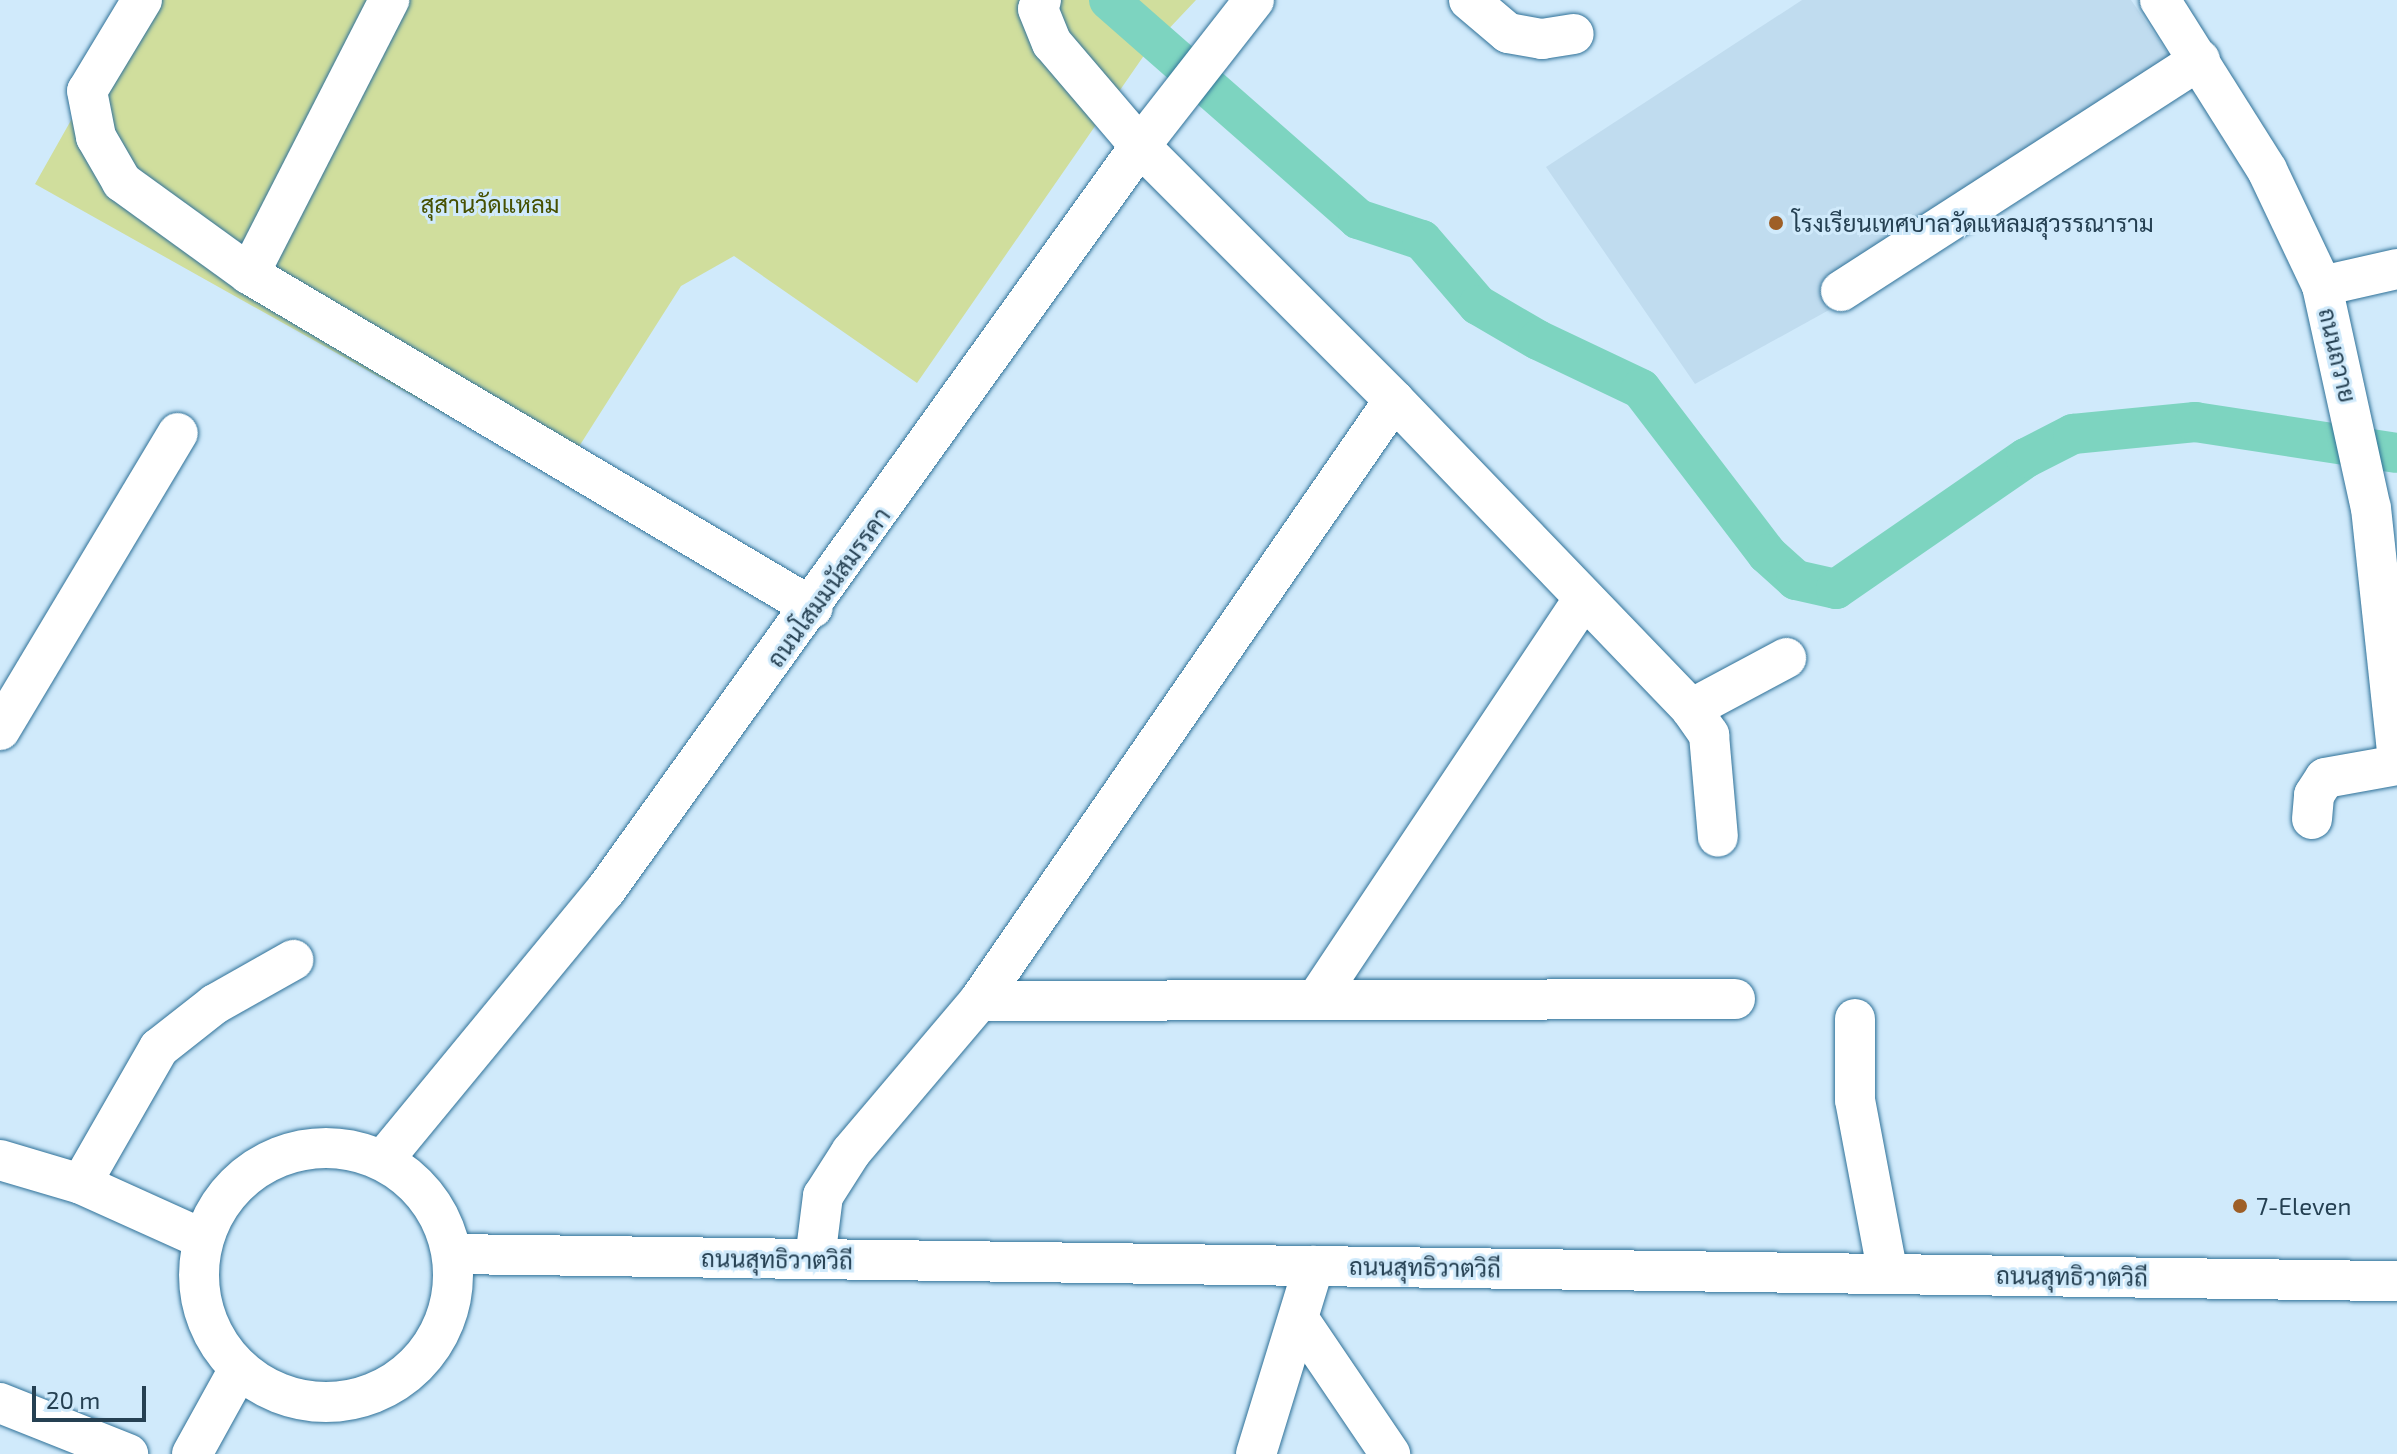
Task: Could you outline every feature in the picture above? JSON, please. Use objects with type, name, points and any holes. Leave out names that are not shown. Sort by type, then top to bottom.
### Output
[{"type":"street","points":[[142,0],[87,91],[96,137],[122,182],[249,274],[813,608]]},
{"type":"street","points":[[249,274],[389,0]]},
{"type":"street","points":[[1041,0],[1038,9],[1052,43],[1140,146],[1394,400],[1691,709],[1709,735],[1718,837]]},
{"type":"street","name":"ถนนโสมมนัสมรรคา","points":[[383,1160],[605,891],[813,608],[1140,146],[1254,0]]},
{"type":"street","points":[[1469,0],[1508,33],[1542,39],[1574,34]]},
{"type":"street","name":"ถนนถวาย","points":[[2160,0],[2267,170],[2322,286],[2371,508],[2397,751]]},
{"type":"street","points":[[1841,291],[2200,60]]},
{"type":"street","points":[[2322,286],[2397,269]]},
{"type":"street","points":[[815,1259],[823,1196],[851,1152],[979,1001],[1394,400]]},
{"type":"street","points":[[0,730],[178,433]]},
{"type":"street","points":[[1316,1000],[1584,598]]},
{"type":"street","points":[[1691,709],[1786,658]]},
{"type":"street","points":[[2312,819],[2314,795],[2325,778],[2397,765]]},
{"type":"street","points":[[81,1184],[159,1048],[215,1004],[293,960]]},
{"type":"street","points":[[979,1001],[1735,999]]},
{"type":"street","points":[[1855,1019],[1855,1100],[1888,1274]]},
{"type":"street","points":[[310,1147],[347,1148],[383,1160],[428,1197],[452,1254],[453,1296],[437,1340],[407,1375],[368,1397],[323,1403],[277,1394],[239,1369],[216,1341],[203,1308],[198,1273],[203,1239],[218,1205],[243,1177],[274,1157],[310,1147]]},
{"type":"street","points":[[0,1160],[81,1184],[203,1239]]},
{"type":"street","name":"ถนนสุทธิวาตวิถี","points":[[452,1254],[2397,1281]]},
{"type":"street","points":[[1256,1454],[1300,1321],[1314,1266]]},
{"type":"street","points":[[1300,1321],[1390,1454]]},
{"type":"street","points":[[192,1454],[239,1369]]},
{"type":"street","points":[[0,1403],[128,1454]]},
{"type":"shaded area","name":"โรงเรียนเทศบาลวัดแหลมสุวรรณาราม","points":[[1802,0],[2131,0],[2184,77],[1885,279],[1695,384],[1546,167]]},
{"type":"green space","name":"สุสานวัดแหลม","points":[[139,0],[1196,0],[1145,54],[917,383],[734,256],[681,286],[559,478],[35,184]]},
{"type":"waterway","points":[[1109,0],[1358,219],[1422,240],[1478,305],[1538,340],[1641,389],[1767,554],[1796,580],[1836,589],[2026,458],[2073,434],[2195,422],[2397,453]]},
{"type":"place","name":"โรงเรียนเทศบาลวัดแหลมสุวรรณาราม","points":[[1776,223]]},
{"type":"place","name":"7-Eleven","points":[[2240,1206]]}]
